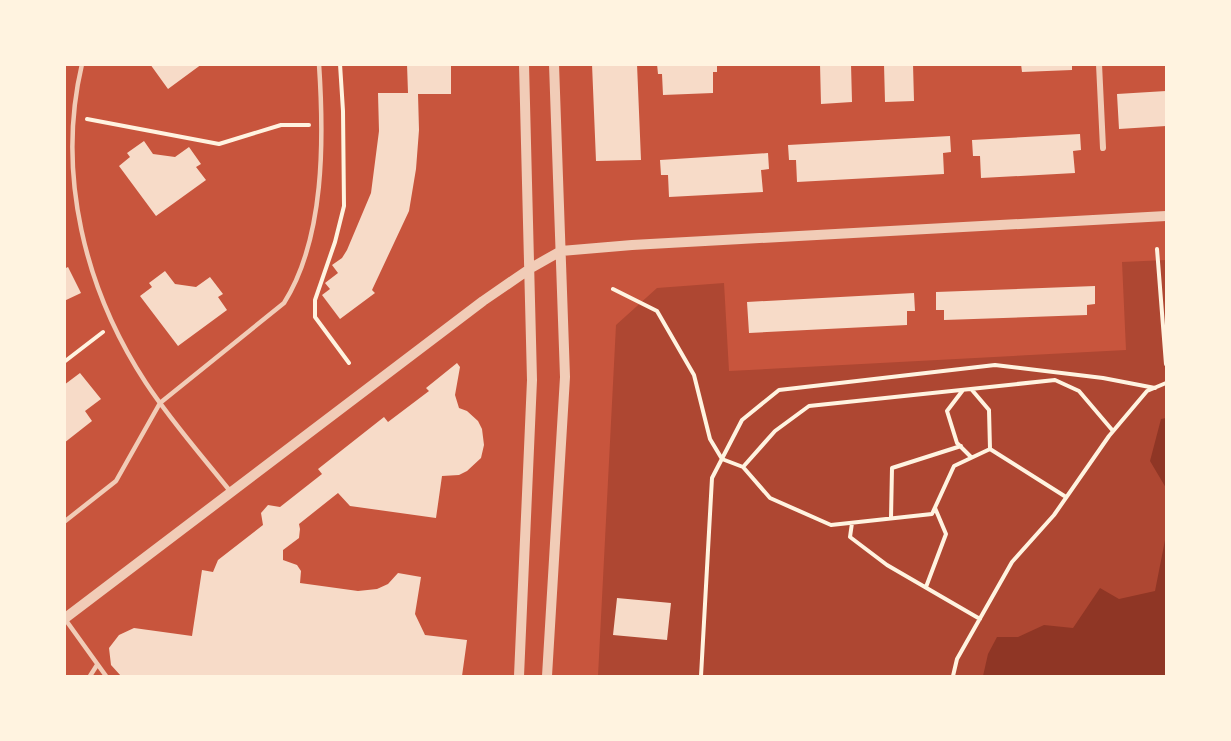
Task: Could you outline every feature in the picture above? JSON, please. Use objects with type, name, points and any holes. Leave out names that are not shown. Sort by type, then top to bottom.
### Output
[{"type":"street","points":[[519,676],[531,436],[531,268],[524,64]]},
{"type":"street","points":[[548,676],[564,398],[554,64]]},
{"type":"street","points":[[1099,64],[1103,148]]},
{"type":"street","points":[[65,619],[230,491],[483,302],[531,268],[561,251],[632,245],[1167,216]]},
{"type":"lane","points":[[82,64],[73,116],[74,190],[82,234],[101,297],[130,357],[160,403],[230,491]]},
{"type":"lane","points":[[64,522],[117,481],[160,403],[284,303],[296,284],[315,213],[320,169],[319,64]]},
{"type":"lane","points":[[65,619],[106,676]]},
{"type":"lane","points":[[90,676],[97,665]]},
{"type":"path","points":[[340,64],[344,206],[335,242],[315,300],[315,317],[349,363]]},
{"type":"path","points":[[73,116],[219,144],[281,125],[321,125]]},
{"type":"path","points":[[1157,249],[1167,364]]},
{"type":"path","points":[[613,289],[657,311],[694,375],[710,438],[722,459],[743,467],[770,498],[831,525],[932,514],[954,466],[990,449]]},
{"type":"path","points":[[64,362],[114,325]]},
{"type":"path","points":[[701,676],[712,478],[742,420],[779,390],[995,365],[1103,378],[1155,388]]},
{"type":"path","points":[[743,467],[775,431],[809,406],[1055,380],[1079,391],[1113,431]]},
{"type":"path","points":[[953,676],[957,659],[1012,562],[1054,515],[1113,431],[1148,391],[1167,383]]},
{"type":"path","points":[[972,389],[989,410],[990,449]]},
{"type":"path","points":[[963,390],[947,411],[957,443],[971,457]]},
{"type":"path","points":[[891,518],[892,468],[961,447]]},
{"type":"path","points":[[990,449],[1066,497]]},
{"type":"path","points":[[926,587],[946,534],[935,507]]},
{"type":"path","points":[[852,523],[850,537],[888,565],[981,619]]},
{"type":"shaded area","points":[[1166,260],[1166,676],[598,676],[616,325],[657,288],[724,283],[729,371],[1126,350],[1122,262]]},
{"type":"shaded area","points":[[1166,418],[1166,488],[1150,461],[1161,419]]},
{"type":"shaded area","points":[[1166,535],[1166,676],[983,676],[988,654],[997,637],[1018,637],[1044,625],[1073,628],[1100,588],[1119,599],[1155,591]]},
{"type":"building","points":[[150,64],[202,64],[168,89]]},
{"type":"building","points":[[407,64],[451,64],[451,94],[418,94],[419,130],[416,169],[409,211],[372,290],[375,293],[340,319],[322,295],[330,289],[325,283],[338,273],[332,265],[342,258],[347,250],[371,193],[379,131],[378,93],[408,93]]},
{"type":"building","points":[[592,64],[637,64],[641,160],[596,161]]},
{"type":"building","points":[[657,64],[717,64],[717,72],[713,72],[713,93],[663,95],[662,74],[658,74]]},
{"type":"building","points":[[820,64],[851,64],[852,102],[821,104]]},
{"type":"building","points":[[884,64],[913,64],[914,101],[885,102]]},
{"type":"building","points":[[1021,64],[1072,64],[1072,70],[1022,72]]},
{"type":"building","points":[[1166,91],[1166,126],[1119,129],[1117,94]]},
{"type":"building","points":[[1080,134],[1081,150],[1073,151],[1075,173],[981,178],[980,156],[973,156],[972,140]]},
{"type":"building","points":[[950,136],[951,152],[943,153],[944,174],[797,182],[796,160],[789,160],[788,145]]},
{"type":"building","points":[[144,141],[153,154],[175,157],[189,147],[201,164],[196,167],[206,180],[156,216],[119,166],[130,157],[127,153]]},
{"type":"building","points":[[768,153],[769,169],[761,170],[763,192],[669,197],[668,175],[661,175],[660,160]]},
{"type":"building","points":[[68,267],[81,293],[64,301],[64,269]]},
{"type":"building","points":[[165,271],[175,284],[196,287],[210,277],[223,294],[218,297],[227,310],[178,346],[140,296],[152,287],[149,283]]},
{"type":"building","points":[[1095,286],[1095,304],[1087,305],[1087,315],[944,320],[944,310],[936,310],[936,292]]},
{"type":"building","points":[[914,293],[915,311],[907,311],[907,325],[749,333],[747,302]]},
{"type":"building","points":[[457,363],[460,367],[455,395],[459,408],[467,411],[478,421],[482,429],[484,445],[481,458],[467,471],[459,475],[442,476],[436,518],[350,506],[338,493],[299,524],[299,538],[283,550],[283,560],[297,565],[301,571],[300,583],[358,591],[377,589],[388,584],[398,573],[421,577],[415,614],[425,635],[467,640],[462,676],[121,676],[111,665],[109,648],[119,635],[134,628],[192,636],[202,570],[213,572],[218,560],[263,525],[261,513],[268,505],[280,507],[322,474],[318,469],[384,417],[388,422],[429,391],[426,388]]},
{"type":"building","points":[[80,373],[101,399],[85,411],[92,421],[64,443],[64,385]]},
{"type":"building","points":[[617,598],[671,603],[667,640],[613,635]]}]
